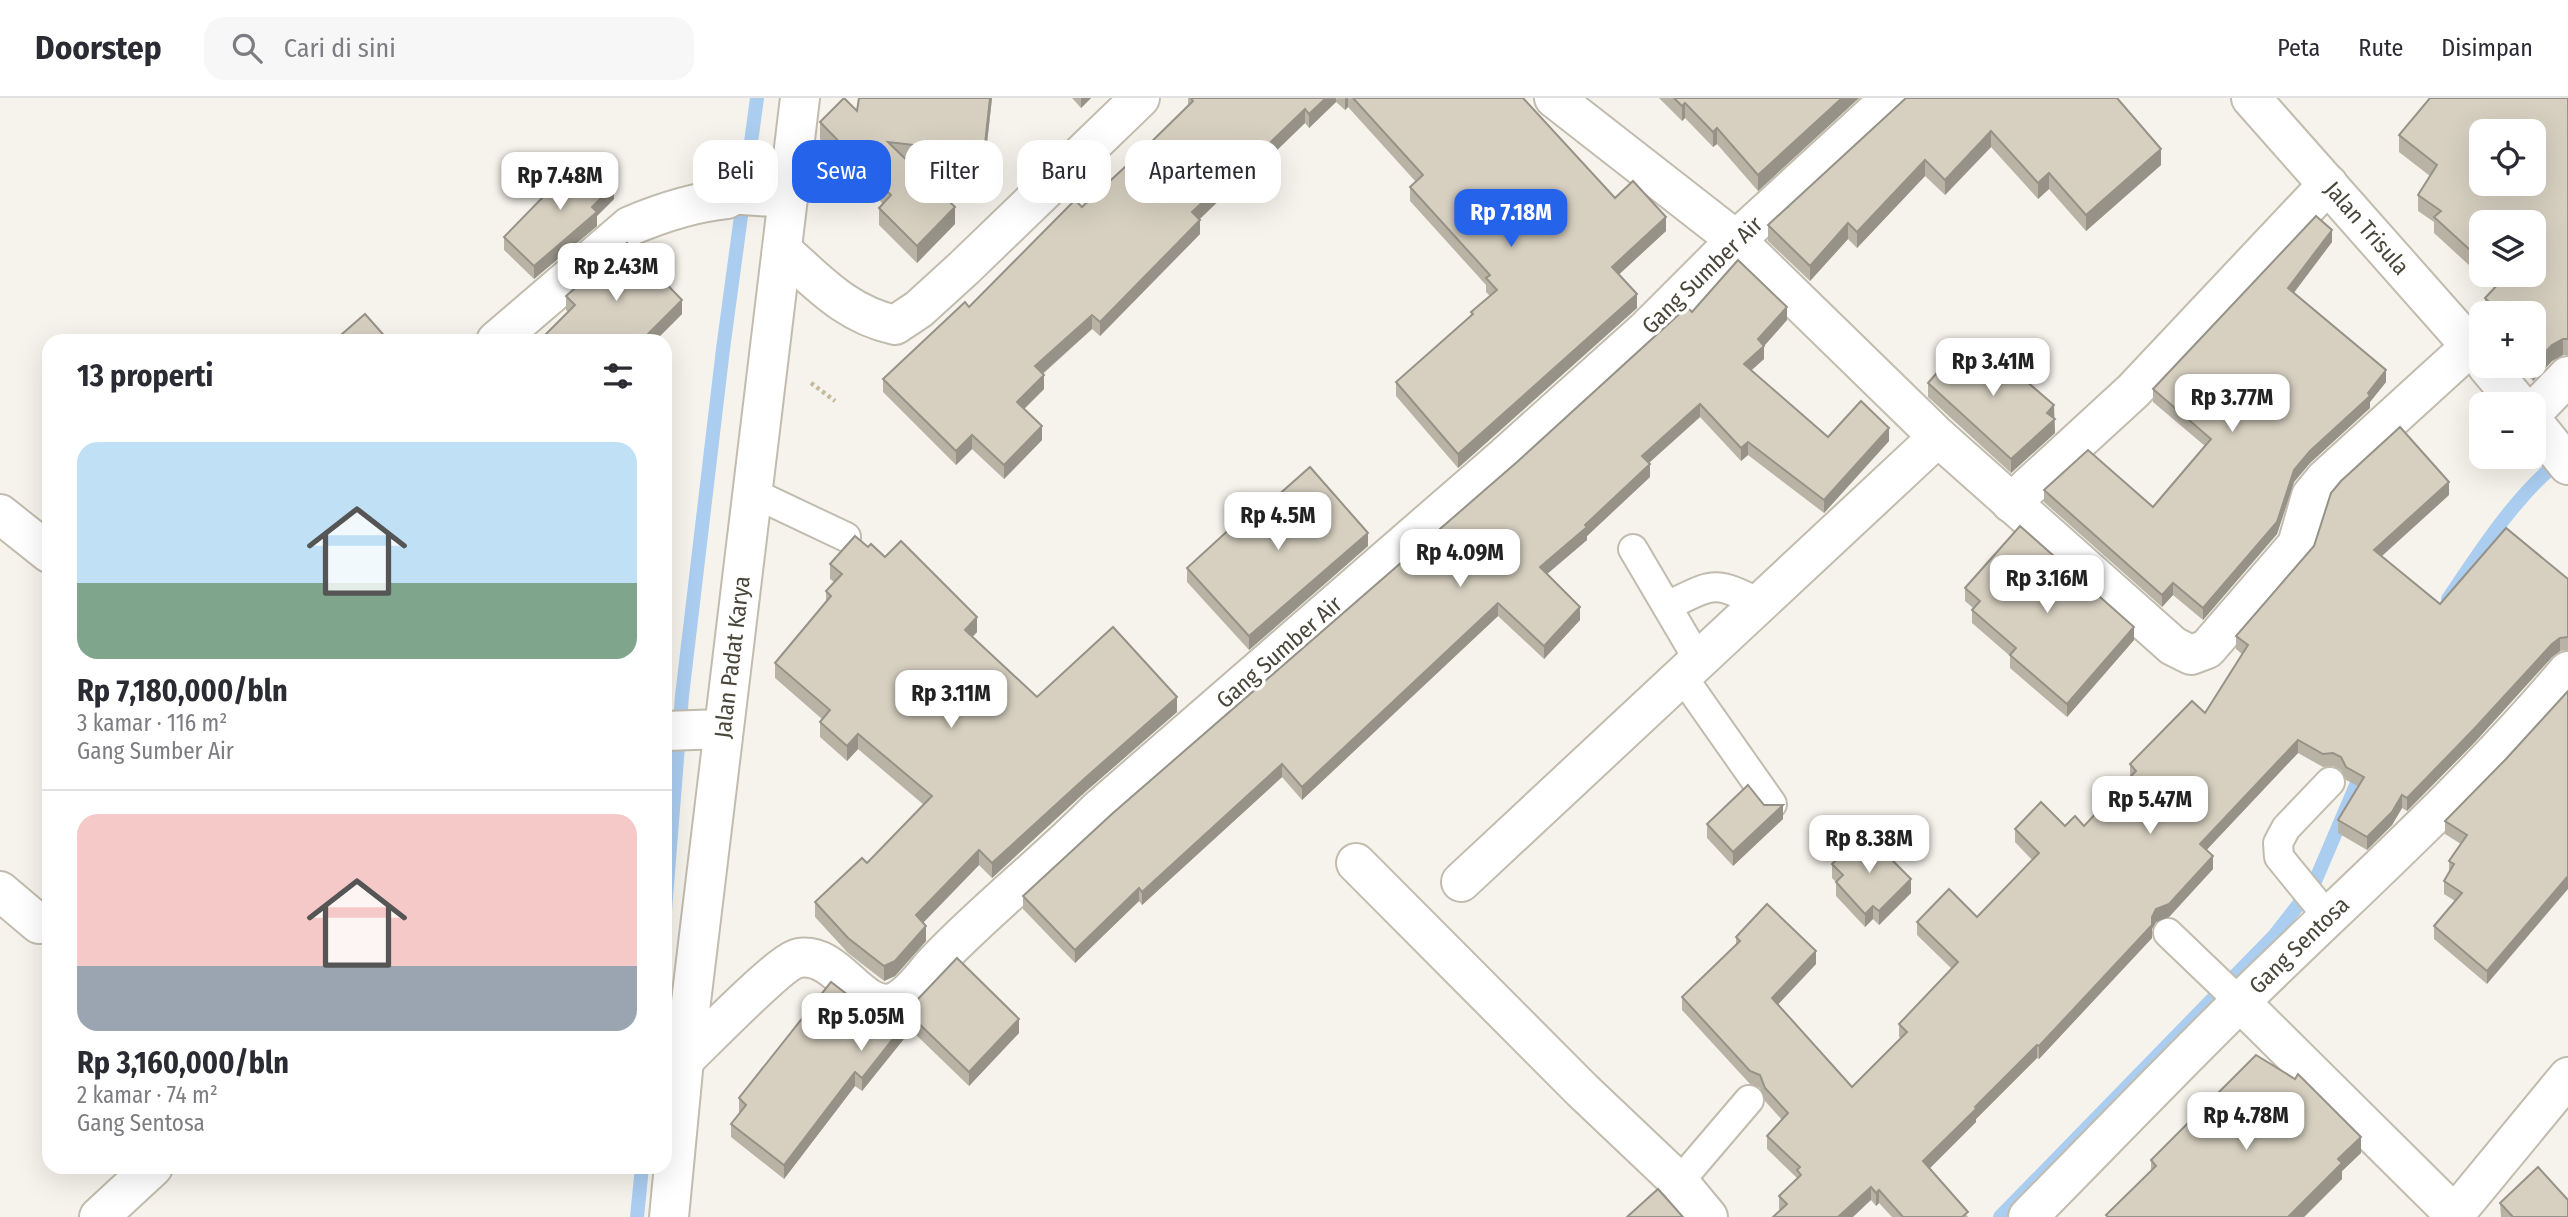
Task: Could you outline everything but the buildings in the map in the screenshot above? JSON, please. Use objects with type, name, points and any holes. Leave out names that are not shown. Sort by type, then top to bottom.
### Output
[{"type":"street","name":"Jalan Padat Karya","points":[[668,1217],[684,1060],[696,730],[752,493],[783,251],[780,203],[800,98]]},
{"type":"street","points":[[783,251],[858,313],[895,325],[919,309],[955,276],[1140,98]]},
{"type":"street","points":[[1554,98],[1736,240],[1938,438],[2173,646],[2191,654],[2207,649],[2297,545],[2311,496],[2325,479],[2469,366]]},
{"type":"street","name":"Gang Sumber Air","points":[[684,1060],[770,978],[788,963],[799,958],[827,963],[868,998],[891,1003],[904,996],[957,940],[1060,848],[1098,810],[1645,331],[1736,240],[1891,98]]},
{"type":"street","name":"Jalan Trisula","points":[[2251,98],[2469,344]]},
{"type":"street","points":[[2011,503],[2133,391],[2329,184]]},
{"type":"street","points":[[504,334],[630,226],[700,203]]},
{"type":"street","points":[[2546,435],[2568,376]]},
{"type":"street","name":"Jalan Trisula","points":[[2497,378],[2509,392]]},
{"type":"street","points":[[1461,882],[1938,438]]},
{"type":"street","points":[[0,514],[42,547]]},
{"type":"street","name":"Gang Sentosa","points":[[2028,1217],[2240,1002],[2446,801],[2540,704],[2568,671]]},
{"type":"street","points":[[1356,863],[1582,1090],[1679,1182],[1708,1217]]},
{"type":"street","points":[[0,891],[39,924]]},
{"type":"street","points":[[2240,1002],[2456,1216],[2568,1077]]},
{"type":"street","points":[[99,1217],[145,1174]]},
{"type":"lane","points":[[752,493],[846,537]]},
{"type":"lane","points":[[1633,550],[1667,606],[1690,668],[1772,804]]},
{"type":"lane","points":[[1667,606],[1710,586],[1729,587],[1761,604]]},
{"type":"lane","points":[[2329,917],[2279,857],[2278,843],[2286,828],[2330,782]]},
{"type":"lane","points":[[2168,933],[2240,1002]]},
{"type":"lane","points":[[1679,1182],[1749,1100]]},
{"type":"waterway","points":[[672,822],[682,696],[723,349],[757,98]]},
{"type":"waterway","points":[[2448,599],[2513,508],[2560,460]]},
{"type":"waterway","points":[[2000,1217],[2274,936],[2313,886],[2363,769]]},
{"type":"waterway","points":[[637,1217],[641,1174]]}]
